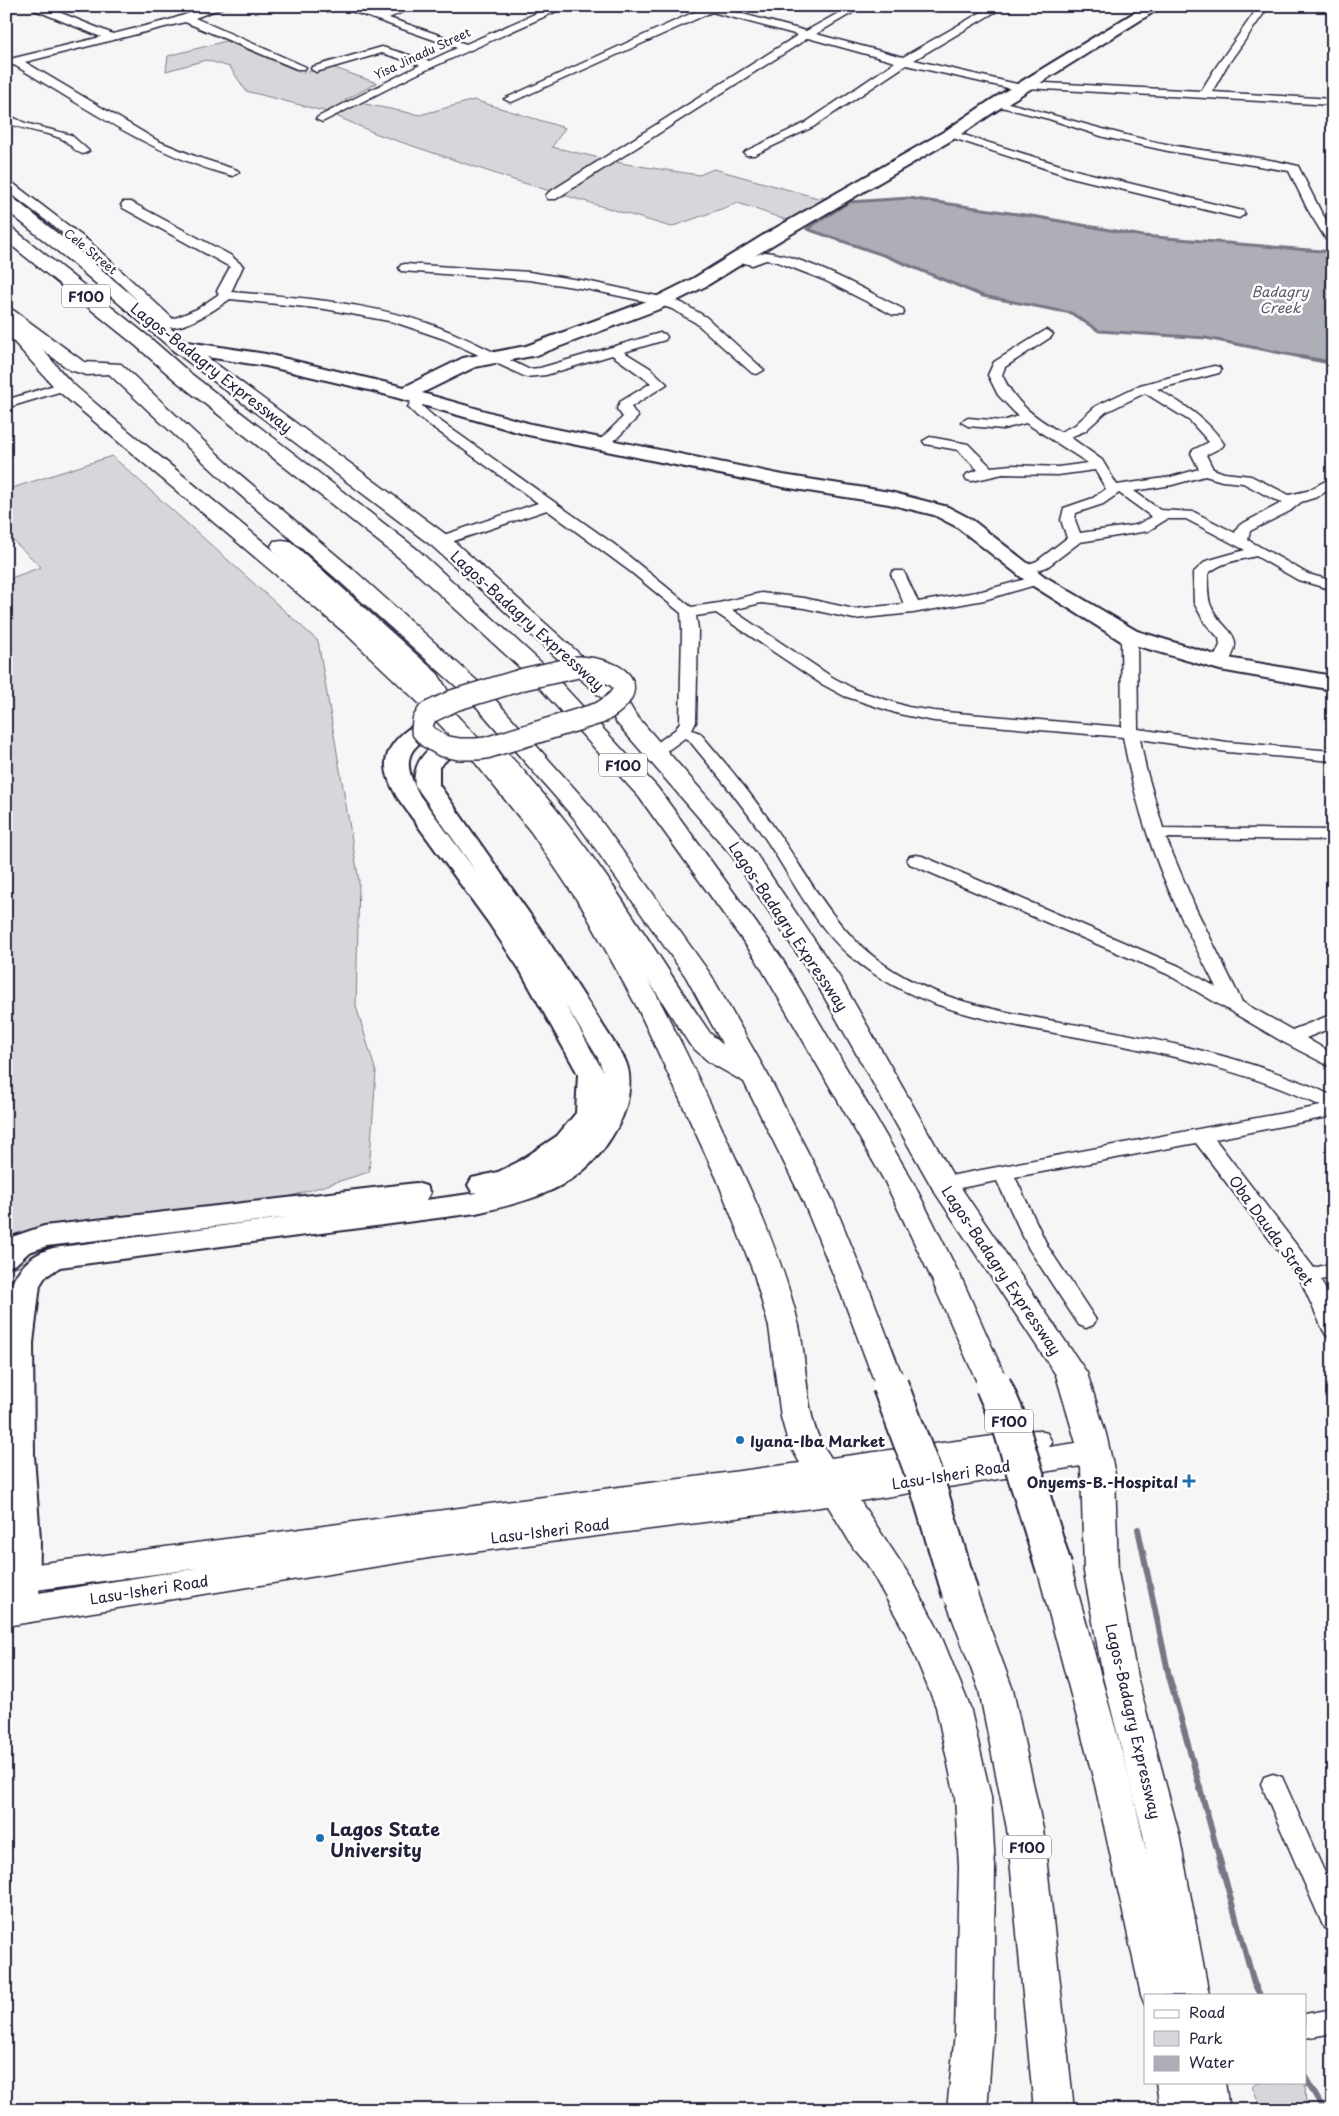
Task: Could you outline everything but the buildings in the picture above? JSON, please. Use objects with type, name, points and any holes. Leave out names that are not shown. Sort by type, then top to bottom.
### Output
[{"type":"main road","points":[[412,396],[470,362],[530,350],[661,301],[700,282],[951,134],[997,103],[1156,6]]},
{"type":"main road","name":"Lagos-Badagry Expressway","points":[[6,201],[438,550],[614,698],[624,716],[741,851],[827,978],[944,1184],[1071,1373],[1092,1443],[1099,1474],[1101,1572],[1120,1677],[1161,1834],[1190,1994]]},
{"type":"main road","name":"Lagos-Badagry Expressway","points":[[6,232],[142,341],[183,377],[410,555],[522,658],[642,785],[768,957],[899,1182],[947,1280],[1010,1424],[1054,1568],[1114,1785],[1160,1994]]},
{"type":"main road","name":"F100","points":[[6,314],[77,366],[87,369],[114,368],[230,476],[347,576],[462,680],[516,736],[582,812],[698,975],[755,1077],[818,1201],[857,1296],[928,1486],[960,1593],[996,1690],[1025,1829],[1054,2110]]},
{"type":"main road","points":[[6,327],[21,338],[64,386],[353,628],[437,708],[476,750],[540,827],[596,909],[646,1001],[731,1178],[769,1274],[784,1327],[800,1431],[804,1442],[866,1540],[879,1555],[923,1633],[953,1707],[973,1797],[977,1867],[974,2033],[967,2110]]},
{"type":"main road","points":[[184,345],[251,357],[412,396],[528,429],[783,481],[890,498],[941,511],[964,523],[1030,576],[1129,636],[1220,663],[1333,683]]},
{"type":"main road","points":[[290,460],[321,469],[438,550],[532,648],[560,670]]},
{"type":"main road","points":[[230,476],[230,490],[234,499],[247,515],[332,589],[430,679],[444,705]]},
{"type":"main road","points":[[14,1595],[24,1540],[19,1456],[18,1343],[26,1285],[34,1270],[53,1258],[467,1204],[518,1194],[563,1172],[584,1156],[606,1128],[615,1105],[616,1070],[570,990],[409,797],[398,772],[398,760],[400,750],[406,742],[422,730],[423,720],[428,714],[444,705],[560,670],[578,667],[596,668],[612,673],[620,678],[624,685],[625,693],[622,699],[610,709],[486,748],[471,750],[448,748],[433,742],[422,730]]},
{"type":"main road","points":[[600,713],[616,738],[712,855],[806,985],[822,1018],[824,1054]]},
{"type":"main road","points":[[6,1258],[19,1245],[44,1236],[467,1188],[505,1180],[528,1169],[560,1148],[572,1136],[586,1118],[591,1074],[532,969],[507,915],[427,785],[424,776],[426,767],[435,756],[448,748]]},
{"type":"main road","points":[[486,748],[508,769],[551,819],[603,887],[700,1039],[719,1056],[755,1077]]},
{"type":"main road","name":"Lasu-Isheri Road","points":[[14,1595],[435,1544],[1092,1443]]},
{"type":"main road","points":[[1176,2084],[1180,2110]]},
{"type":"main road","points":[[1205,2084],[1209,2110]]},
{"type":"street","points":[[342,6],[465,47]]},
{"type":"street","points":[[379,18],[411,6]]},
{"type":"street","name":"Yisa Jinadu Street","points":[[322,119],[465,47],[563,6]]},
{"type":"street","points":[[552,196],[806,35],[859,6]]},
{"type":"street","points":[[750,153],[809,125],[904,61],[1000,6]]},
{"type":"street","points":[[1205,94],[1221,67],[1264,6]]},
{"type":"street","points":[[11,62],[112,38],[186,18],[217,7]]},
{"type":"street","points":[[510,99],[710,7],[904,61],[1024,87],[1205,94],[1333,102]]},
{"type":"street","points":[[39,8],[112,38]]},
{"type":"street","points":[[186,18],[301,66]]},
{"type":"street","points":[[316,69],[382,50],[429,64]]},
{"type":"street","points":[[11,62],[154,143],[193,159],[233,172]]},
{"type":"street","points":[[997,103],[1053,117],[1104,134],[1168,148],[1294,168],[1314,210],[1333,241]]},
{"type":"street","points":[[6,117],[21,125],[67,137],[83,150]]},
{"type":"street","points":[[951,134],[1075,174],[1239,214]]},
{"type":"street","name":"Cele Street","points":[[6,184],[27,203],[72,234],[122,276],[184,345]]},
{"type":"street","points":[[126,205],[226,258],[237,266],[223,291],[227,295]]},
{"type":"street","points":[[53,238],[72,234]]},
{"type":"street","points":[[70,252],[89,248]]},
{"type":"street","points":[[740,258],[752,261],[765,256],[777,257],[828,278],[898,312]]},
{"type":"street","points":[[405,268],[529,276],[586,285],[661,301],[677,306],[701,320],[757,370]]},
{"type":"street","points":[[184,345],[202,312],[227,295],[330,306],[389,317],[422,326],[526,373],[532,373],[660,337]]},
{"type":"street","points":[[1046,334],[999,365],[995,375],[1000,389],[1028,418],[1057,438],[1083,452],[1098,465],[1118,489],[1150,510],[1163,515],[1189,515],[1303,577],[1333,586]]},
{"type":"street","points":[[603,444],[631,417],[624,409],[625,405],[650,388],[660,384],[651,375],[614,350]]},
{"type":"street","points":[[1057,438],[1080,428],[1101,409],[1145,388],[1214,370]]},
{"type":"street","points":[[6,404],[64,386]]},
{"type":"street","points":[[1145,388],[1193,417],[1211,434],[1216,444],[1198,453],[1206,471]]},
{"type":"street","points":[[412,396],[415,407],[424,416],[550,504],[625,560],[688,612],[690,628],[688,722],[683,732],[654,751]]},
{"type":"street","points":[[968,422],[1003,425],[1028,418]]},
{"type":"street","points":[[930,441],[963,447],[988,472]]},
{"type":"street","points":[[972,477],[988,472],[1020,468],[1053,471],[1098,465]]},
{"type":"street","points":[[1075,539],[1068,520],[1069,511],[1080,505],[1104,500],[1118,489],[1172,481],[1206,471],[1222,477],[1246,479],[1278,496],[1296,499],[1312,494],[1333,481]]},
{"type":"street","points":[[1240,542],[1243,529],[1285,508],[1296,499]]},
{"type":"street","points":[[438,550],[550,504]]},
{"type":"street","points":[[688,612],[719,608],[761,598],[804,603],[854,614],[913,608],[984,595],[1030,576],[1042,564],[1075,539],[1108,532],[1133,531],[1155,523],[1163,515]]},
{"type":"street","points":[[1220,663],[1228,645],[1227,637],[1210,620],[1202,603],[1200,573],[1204,567],[1258,551]]},
{"type":"street","points":[[898,574],[913,608]]},
{"type":"street","points":[[719,608],[826,680],[850,693],[881,704],[934,716],[1131,733],[1226,747],[1333,756]]},
{"type":"street","points":[[1129,636],[1131,733],[1155,833],[1212,962],[1234,1005]]},
{"type":"street","points":[[683,732],[694,736],[750,804],[830,921],[849,944],[870,963],[912,986],[956,1004],[998,1016],[1134,1042],[1214,1062],[1284,1082],[1333,1104]]},
{"type":"street","points":[[1155,833],[1333,835]]},
{"type":"street","points":[[916,860],[1174,970],[1333,1062]]},
{"type":"street","points":[[1174,970],[1212,962]]},
{"type":"street","points":[[1290,1038],[1333,1020]]},
{"type":"street","points":[[944,1184],[1333,1110]]},
{"type":"street","name":"Oba Dauda Street","points":[[1201,1135],[1309,1276],[1333,1330]]},
{"type":"street","points":[[1003,1172],[1039,1248],[1086,1320]]},
{"type":"street","points":[[1309,1276],[1333,1270]]},
{"type":"street","points":[[1273,1784],[1333,1920]]},
{"type":"street","points":[[1306,2026],[1333,2021]]},
{"type":"green space","points":[[226,41],[303,73],[332,67],[377,83],[345,100],[420,115],[474,100],[565,128],[552,147],[626,164],[699,175],[714,169],[818,198],[828,197],[789,221],[738,203],[671,227],[517,181],[377,134],[327,112],[246,91],[230,67],[206,60],[166,71],[168,56]]},
{"type":"green space","points":[[112,456],[318,641],[359,881],[356,1006],[376,1072],[369,1172],[175,1232],[6,1269],[6,580],[41,567],[6,534],[6,490]]},
{"type":"green space","points":[[1254,2084],[1305,2084],[1306,2110],[1262,2110],[1252,2086]]},
{"type":"water","name":"Badagry Creek","points":[[909,198],[1038,217],[1143,236],[1333,252],[1333,363],[1206,338],[1099,331],[1071,313],[983,296],[886,256],[807,229],[849,202]]},
{"type":"waterway","points":[[1306,358],[1206,338],[1099,331],[1071,313],[983,296],[886,256],[807,229],[849,202],[909,198],[1038,217],[1143,236],[1333,252]]},
{"type":"waterway","points":[[1300,357],[1333,363]]},
{"type":"waterway","points":[[1138,1529],[1169,1676],[1254,1983],[1260,1994]]},
{"type":"waterway","points":[[1306,2079],[1324,2110]]},
{"type":"place","name":"Iyana-Iba Market","points":[[740,1440]]},
{"type":"place","name":"Onyems-B.-Hospital","points":[[1189,1481]]},
{"type":"place","name":"Lagos State University","points":[[320,1838]]}]
